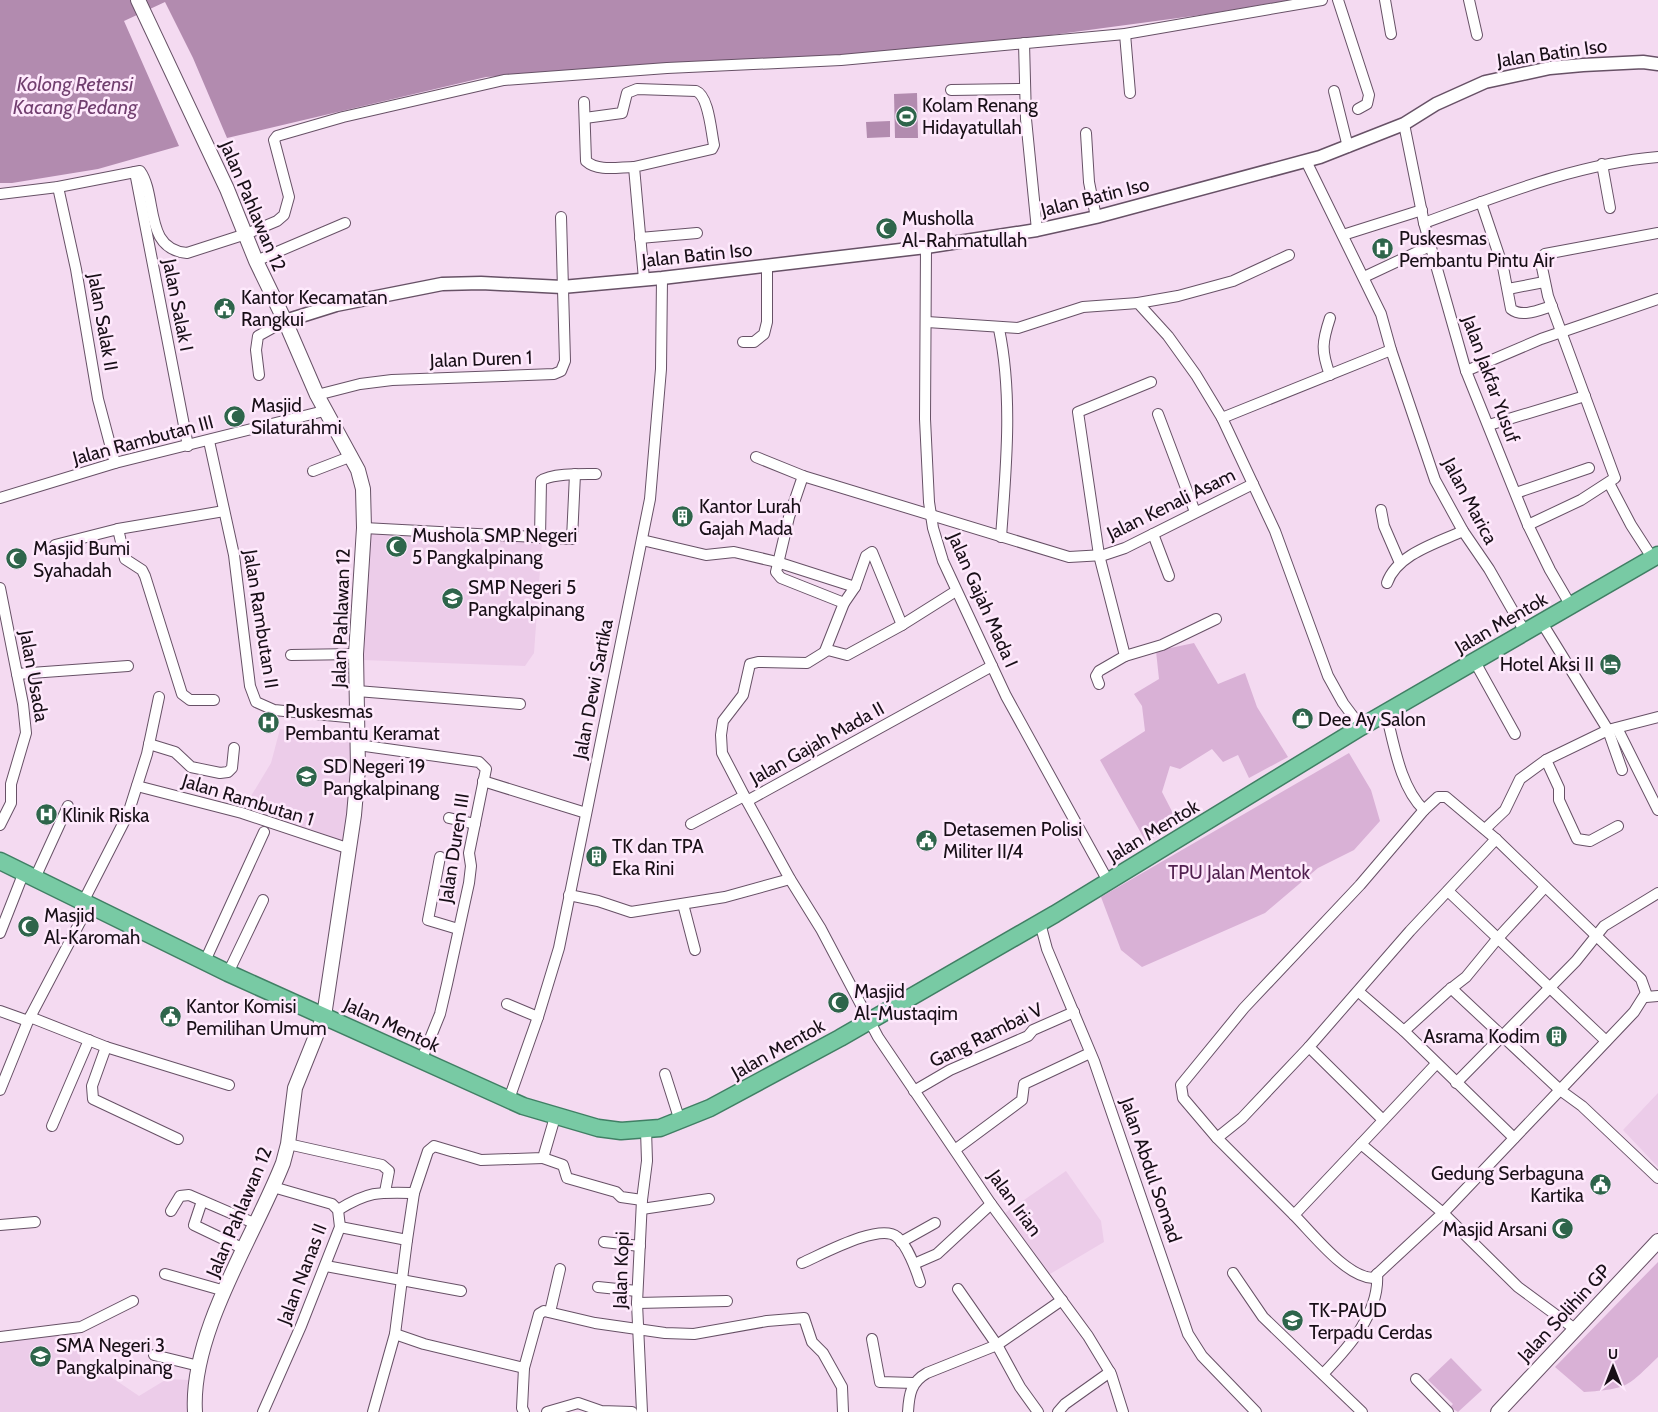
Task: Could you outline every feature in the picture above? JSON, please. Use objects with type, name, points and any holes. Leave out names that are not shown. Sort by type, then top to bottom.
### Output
[{"type":"highway","name":"Jalan Mentok","points":[[0,861],[228,973],[509,1099],[555,1117],[598,1128],[621,1131],[646,1130],[680,1121],[745,1090],[1040,923],[1361,727],[1655,557]]},
{"type":"main road","name":"Jalan Pahlawan 12","points":[[138,0],[210,151],[256,261],[285,321],[324,411],[352,456],[361,478],[364,528],[356,654],[357,792],[324,1016],[295,1088],[288,1144],[273,1187],[210,1328],[199,1366],[195,1388],[194,1412]]},
{"type":"main road","name":"Jalan Solihin GP","points":[[1498,1412],[1658,1241]]},
{"type":"street","points":[[0,194],[58,187],[135,170],[142,174],[157,230],[169,248],[187,253],[246,234],[277,221],[288,207],[289,197],[274,140],[277,136],[343,117],[504,80],[667,68],[841,60],[1125,34],[1322,0]]},
{"type":"street","points":[[1338,0],[1369,96],[1367,104],[1358,109]]},
{"type":"street","points":[[1385,0],[1391,34]]},
{"type":"street","points":[[1470,0],[1477,35]]},
{"type":"street","points":[[1125,34],[1130,92]]},
{"type":"street","points":[[1024,43],[1029,158],[1037,230]]},
{"type":"street","name":"Jalan Batin Iso","points":[[285,321],[336,305],[442,284],[481,283],[562,287],[662,278],[926,247],[1037,230],[1096,217],[1306,161],[1348,147],[1404,124],[1459,92],[1503,78],[1582,65],[1643,62],[1658,64]]},
{"type":"street","points":[[951,90],[1026,89]]},
{"type":"street","points":[[584,102],[584,118],[586,161],[602,168],[634,166],[712,149],[714,145],[708,113],[700,92],[629,91],[622,113],[584,118]]},
{"type":"street","points":[[1334,91],[1348,147]]},
{"type":"street","name":"Jalan Jakfar Yusuf","points":[[1404,124],[1424,223],[1466,371],[1528,525],[1550,570],[1571,606]]},
{"type":"street","points":[[1086,133],[1089,182],[1096,217]]},
{"type":"street","points":[[1424,223],[1540,181],[1602,164],[1658,157]]},
{"type":"street","points":[[1306,161],[1364,277],[1430,246]]},
{"type":"street","points":[[1602,164],[1610,208]]},
{"type":"street","points":[[634,166],[644,279]]},
{"type":"street","name":"Jalan Salak I","points":[[135,170],[188,446]]},
{"type":"street","name":"Jalan Salak II","points":[[58,187],[76,269],[98,399],[115,463]]},
{"type":"street","points":[[1481,202],[1503,267],[1511,309],[1513,311],[1530,312],[1552,306]]},
{"type":"street","points":[[1343,235],[1422,210]]},
{"type":"street","name":"Jalan Duren 1","points":[[317,395],[360,384],[392,380],[558,373],[564,366],[561,217]]},
{"type":"street","points":[[256,261],[345,223]]},
{"type":"street","points":[[640,238],[697,233]]},
{"type":"street","points":[[1655,557],[1631,525],[1612,481],[1585,396],[1544,282],[1540,261],[1545,254],[1658,233]]},
{"type":"street","name":"Jalan Gajah Mada I","points":[[926,247],[928,322],[925,419],[931,515],[943,561],[1037,756],[1108,881]]},
{"type":"street","points":[[928,322],[999,329],[1018,328],[1083,307],[1138,303],[1178,296],[1225,283],[1290,255]]},
{"type":"street","points":[[743,342],[754,342],[764,334],[767,322],[767,266]]},
{"type":"street","name":"Jalan Marica","points":[[1364,277],[1381,314],[1391,350],[1435,480],[1463,531],[1489,569],[1525,632]]},
{"type":"street","name":"Jalan Dewi Sartika","points":[[509,1099],[560,948],[569,894],[650,499],[658,431],[662,278]]},
{"type":"street","points":[[1508,289],[1544,282]]},
{"type":"street","points":[[1466,371],[1561,332],[1658,299]]},
{"type":"street","name":"Jalan Kenali Asam","points":[[1138,303],[1168,336],[1196,375],[1222,418],[1275,531],[1328,676],[1338,697],[1361,727]]},
{"type":"street","points":[[1330,318],[1322,342],[1324,360],[1330,375]]},
{"type":"street","points":[[259,374],[256,350],[258,336],[285,321]]},
{"type":"street","points":[[999,329],[1003,349],[1006,416],[1006,467],[1001,537]]},
{"type":"street","points":[[1222,418],[1391,350]]},
{"type":"street","points":[[1125,656],[1099,555],[1078,412],[1151,382]]},
{"type":"street","points":[[1488,425],[1585,396]]},
{"type":"street","name":"Jalan Rambutan III","points":[[0,498],[115,463],[324,411]]},
{"type":"street","points":[[1158,414],[1195,512]]},
{"type":"street","name":"Jalan Rambutan II","points":[[209,441],[234,555],[250,686],[256,702],[274,710],[356,718]]},
{"type":"street","points":[[313,471],[352,456]]},
{"type":"street","name":"Jalan Kenali Asam","points":[[756,457],[803,476],[1059,556],[1080,558],[1125,548],[1253,484]]},
{"type":"street","points":[[1516,493],[1590,468]]},
{"type":"street","points":[[364,528],[540,538],[572,538],[575,474]]},
{"type":"street","points":[[540,538],[541,481],[546,478],[575,474],[596,474]]},
{"type":"street","points":[[803,476],[777,562],[776,572],[781,578],[844,603]]},
{"type":"street","points":[[1528,525],[1581,500],[1612,481]]},
{"type":"street","points":[[1382,510],[1384,526],[1400,563]]},
{"type":"street","points":[[55,545],[118,529],[224,511]]},
{"type":"street","points":[[118,529],[125,559],[144,572],[182,694],[190,700],[214,700]]},
{"type":"street","points":[[1386,582],[1390,572],[1400,563],[1463,531]]},
{"type":"street","points":[[1152,534],[1170,576]]},
{"type":"street","points":[[642,540],[706,555],[734,552],[777,562],[855,587]]},
{"type":"street","points":[[825,651],[844,603],[855,587],[866,556],[872,552],[902,625]]},
{"type":"street","name":"Jalan Usada","points":[[0,588],[17,674],[26,733],[12,784],[11,803],[0,826]]},
{"type":"street","points":[[691,824],[745,798],[722,753],[721,735],[723,721],[743,695],[748,666],[755,662],[807,663],[825,651],[833,650],[845,655],[902,625],[956,591]]},
{"type":"street","points":[[1099,684],[1096,674],[1125,656],[1162,645],[1216,619]]},
{"type":"street","points":[[1542,624],[1613,729],[1658,810]]},
{"type":"street","points":[[291,655],[356,654]]},
{"type":"street","points":[[1474,662],[1515,734]]},
{"type":"street","points":[[17,674],[128,666]]},
{"type":"street","name":"Jalan Gajah Mada II","points":[[869,1019],[821,929],[790,879],[745,798],[992,666]]},
{"type":"street","points":[[357,691],[520,704]]},
{"type":"street","points":[[0,1090],[29,1019],[128,814],[149,744],[159,696]]},
{"type":"street","points":[[1386,713],[1403,773],[1414,799],[1424,810]]},
{"type":"street","points":[[1485,829],[1505,810],[1520,778],[1546,760],[1613,729],[1658,717]]},
{"type":"street","points":[[1613,729],[1622,770]]},
{"type":"street","points":[[149,744],[175,752],[191,767],[220,773],[228,772],[232,768],[234,748]]},
{"type":"street","name":"Jalan Duren III","points":[[358,745],[479,762],[486,769],[468,856],[471,866],[469,884],[440,1014],[421,1060]]},
{"type":"street","points":[[1546,760],[1559,788],[1559,800],[1577,839],[1590,841],[1618,826]]},
{"type":"street","points":[[483,781],[586,813]]},
{"type":"street","name":"Jalan Rambutan 1","points":[[137,786],[242,813],[350,849]]},
{"type":"street","points":[[1646,997],[1645,985],[1642,979],[1496,839],[1442,796],[1438,797],[1424,810],[1360,885],[1244,1008],[1181,1085],[1183,1098],[1217,1138],[1345,1266],[1360,1276],[1373,1278],[1443,1213],[1646,997],[1658,996]]},
{"type":"street","points":[[0,932],[68,806]]},
{"type":"street","points":[[449,818],[475,824]]},
{"type":"street","points":[[205,962],[264,832]]},
{"type":"street","points":[[1217,1138],[1242,1118],[1309,1047],[1359,992],[1410,931],[1496,839]]},
{"type":"street","points":[[440,857],[428,920],[458,929]]},
{"type":"street","points":[[569,894],[598,900],[631,912],[725,897],[790,879]]},
{"type":"street","points":[[1404,1031],[1451,988],[1466,977],[1498,938],[1545,887]]},
{"type":"street","points":[[1448,891],[1606,1041]]},
{"type":"street","points":[[1456,1084],[1548,988],[1576,962],[1604,926],[1658,894]]},
{"type":"street","points":[[228,973],[263,900]]},
{"type":"street","points":[[683,904],[695,950]]},
{"type":"street","name":"Jalan Abdul Somad","points":[[1040,923],[1047,949],[1090,1053],[1188,1334],[1202,1356],[1256,1412]]},
{"type":"street","points":[[1451,988],[1503,1034],[1560,1090],[1589,1112],[1658,1178]]},
{"type":"street","points":[[1359,992],[1404,1031],[1456,1084],[1514,1138]]},
{"type":"street","points":[[506,1004],[538,1017]]},
{"type":"street","points":[[0,1011],[229,1085]]},
{"type":"street","name":"Gang Rambai V","points":[[914,1091],[950,1070],[1028,1036],[1033,1030],[1074,1012]]},
{"type":"street","name":"Jalan Irian","points":[[869,1019],[914,1091],[956,1149],[991,1204],[1088,1336],[1110,1372],[1123,1412]]},
{"type":"street","points":[[52,1126],[89,1040]]},
{"type":"street","points":[[106,1046],[92,1086],[93,1099],[178,1139]]},
{"type":"street","points":[[1309,1047],[1383,1120]]},
{"type":"street","points":[[956,1149],[1022,1100],[1024,1084],[1090,1053]]},
{"type":"street","points":[[1294,1215],[1436,1064]]},
{"type":"street","points":[[665,1074],[680,1121]]},
{"type":"street","points":[[542,1158],[555,1117]]},
{"type":"street","name":"Jalan Kopi","points":[[642,1412],[637,1329],[637,1290],[646,1161],[646,1130]]},
{"type":"street","points":[[288,1144],[382,1164],[389,1171],[385,1192]]},
{"type":"street","points":[[1362,1144],[1443,1213],[1518,1287],[1575,1329]]},
{"type":"street","points":[[374,1412],[395,1334],[414,1193],[428,1150],[434,1146],[481,1160],[542,1158],[563,1164],[567,1178],[616,1192],[621,1197],[642,1204],[709,1199]]},
{"type":"street","name":"Jalan Nanas II","points":[[263,1412],[326,1266],[340,1227],[338,1210],[332,1204],[273,1187]]},
{"type":"street","points":[[338,1210],[366,1195],[385,1192],[414,1193]]},
{"type":"street","points":[[170,1211],[180,1196],[189,1195],[256,1224]]},
{"type":"street","points":[[202,1201],[194,1225],[244,1249]]},
{"type":"street","points":[[914,1264],[937,1254],[991,1204]]},
{"type":"street","points":[[0,1225],[35,1222]]},
{"type":"street","points":[[901,1242],[935,1223]]},
{"type":"street","points":[[340,1227],[407,1240]]},
{"type":"street","points":[[802,1263],[873,1233],[894,1235],[901,1242],[914,1264],[920,1282]]},
{"type":"street","points":[[604,1242],[640,1246]]},
{"type":"street","points":[[326,1266],[461,1292]]},
{"type":"street","points":[[550,1312],[560,1269]]},
{"type":"street","points":[[1233,1273],[1263,1317],[1362,1412]]},
{"type":"street","points":[[165,1274],[225,1291]]},
{"type":"street","points":[[1323,1374],[1349,1346],[1375,1300],[1378,1288],[1377,1274]]},
{"type":"street","points":[[598,1287],[637,1290]]},
{"type":"street","points":[[958,1289],[997,1345],[1020,1387],[1038,1412]]},
{"type":"street","points":[[872,1339],[880,1382],[914,1383],[927,1373],[997,1345],[1062,1300]]},
{"type":"street","points":[[0,1337],[81,1327],[133,1301]]},
{"type":"street","points":[[637,1302],[727,1301]]},
{"type":"street","points":[[524,1412],[522,1408],[524,1368],[539,1314],[542,1311],[595,1323],[694,1334],[767,1320],[804,1318],[812,1342],[823,1353],[842,1387],[842,1412]]},
{"type":"street","points":[[395,1334],[434,1347],[524,1368]]},
{"type":"street","points":[[154,1355],[199,1366]]},
{"type":"street","points":[[1058,1412],[1065,1404],[1110,1372]]},
{"type":"street","points":[[1416,1379],[1448,1412]]},
{"type":"street","points":[[908,1412],[914,1383]]},
{"type":"street","points":[[547,1412],[578,1403],[602,1411],[632,1412]]},
{"type":"shaded area","name":"SMP Negeri 5 Pangkalpinang","points":[[368,533],[542,542],[534,653],[525,666],[362,660]]},
{"type":"shaded area","name":"SD Negeri 19 Pangkalpinang","points":[[280,729],[351,740],[351,800],[343,843],[242,811],[271,763]]},
{"type":"shaded area","points":[[1658,1093],[1658,1167],[1623,1130]]},
{"type":"shaded area","points":[[1066,1171],[1101,1221],[1104,1242],[1050,1274],[1005,1213]]},
{"type":"shaded area","name":"SMA Negeri 3 Pangkalpinang","points":[[76,1329],[83,1377],[108,1375],[139,1396],[167,1379],[189,1380],[189,1412],[0,1412],[0,1338]]},
{"type":"green space","name":"TPU Jalan Mentok","points":[[1194,643],[1218,684],[1245,673],[1257,707],[1288,757],[1249,778],[1238,755],[1223,762],[1212,749],[1180,769],[1170,766],[1162,792],[1178,823],[1146,842],[1100,760],[1145,731],[1142,706],[1134,694],[1159,679],[1156,651]]},
{"type":"green space","name":"TPU Jalan Mentok","points":[[1349,753],[1371,790],[1380,821],[1354,850],[1318,868],[1265,913],[1142,967],[1121,950],[1101,897]]},
{"type":"green space","points":[[1658,1262],[1658,1357],[1640,1375],[1626,1385],[1619,1388],[1584,1392],[1555,1367]]},
{"type":"green space","points":[[1451,1358],[1482,1390],[1458,1412],[1450,1407],[1453,1404],[1428,1380]]},
{"type":"water","name":"Kolong Retensi Kacang Pedang","points":[[0,0],[1290,0],[1208,14],[991,43],[887,52],[486,77],[227,138],[193,58],[165,2],[124,21],[179,146],[98,169],[12,183],[0,183]]},
{"type":"water","name":"Kolam Renang Hidayatullah","points":[[917,93],[918,138],[895,138],[894,94]]},
{"type":"water","name":"Kolam Renang Hidayatullah","points":[[890,121],[890,137],[867,138],[866,122]]},
{"type":"place","name":"Kolam Renang Hidayatullah","points":[[906,116]]},
{"type":"place","name":"Musholla Al-Rahmatullah","points":[[886,229]]},
{"type":"place","name":"Puskesmas Pembantu Pintu Air","points":[[1383,249]]},
{"type":"place","name":"Kantor Kecamatan Rangkui","points":[[225,308]]},
{"type":"place","name":"Masjid Silaturahmi","points":[[235,416]]},
{"type":"place","name":"Kantor Lurah Gajah Mada","points":[[683,517]]},
{"type":"place","name":"Mushola SMP Negeri 5 Pangkalpinang","points":[[396,546]]},
{"type":"place","name":"Masjid Bumi Syahadah","points":[[17,559]]},
{"type":"place","name":"SMP Negeri 5 Pangkalpinang","points":[[452,598]]},
{"type":"place","name":"Hotel Aksi II","points":[[1610,664]]},
{"type":"place","name":"Dee Ay Salon","points":[[1302,719]]},
{"type":"place","name":"Puskesmas Pembantu Keramat","points":[[269,722]]},
{"type":"place","name":"SD Negeri 19 Pangkalpinang","points":[[307,777]]},
{"type":"place","name":"Klinik Riska","points":[[46,815]]},
{"type":"place","name":"Detasemen Polisi Militer II/4","points":[[927,840]]},
{"type":"place","name":"TK dan TPA Eka Rini","points":[[596,857]]},
{"type":"place","name":"Masjid Al-Karomah","points":[[28,926]]},
{"type":"place","name":"Masjid Al-Mustaqim","points":[[838,1002]]},
{"type":"place","name":"Kantor Komisi Pemilihan Umum","points":[[170,1017]]},
{"type":"place","name":"Asrama Kodim","points":[[1556,1036]]},
{"type":"place","name":"Gedung Serbaguna Kartika","points":[[1600,1184]]},
{"type":"place","name":"Masjid Arsani","points":[[1563,1229]]},
{"type":"place","name":"TK-PAUD Terpadu Cerdas","points":[[1293,1321]]},
{"type":"place","name":"SMA Negeri 3 Pangkalpinang","points":[[40,1356]]}]
